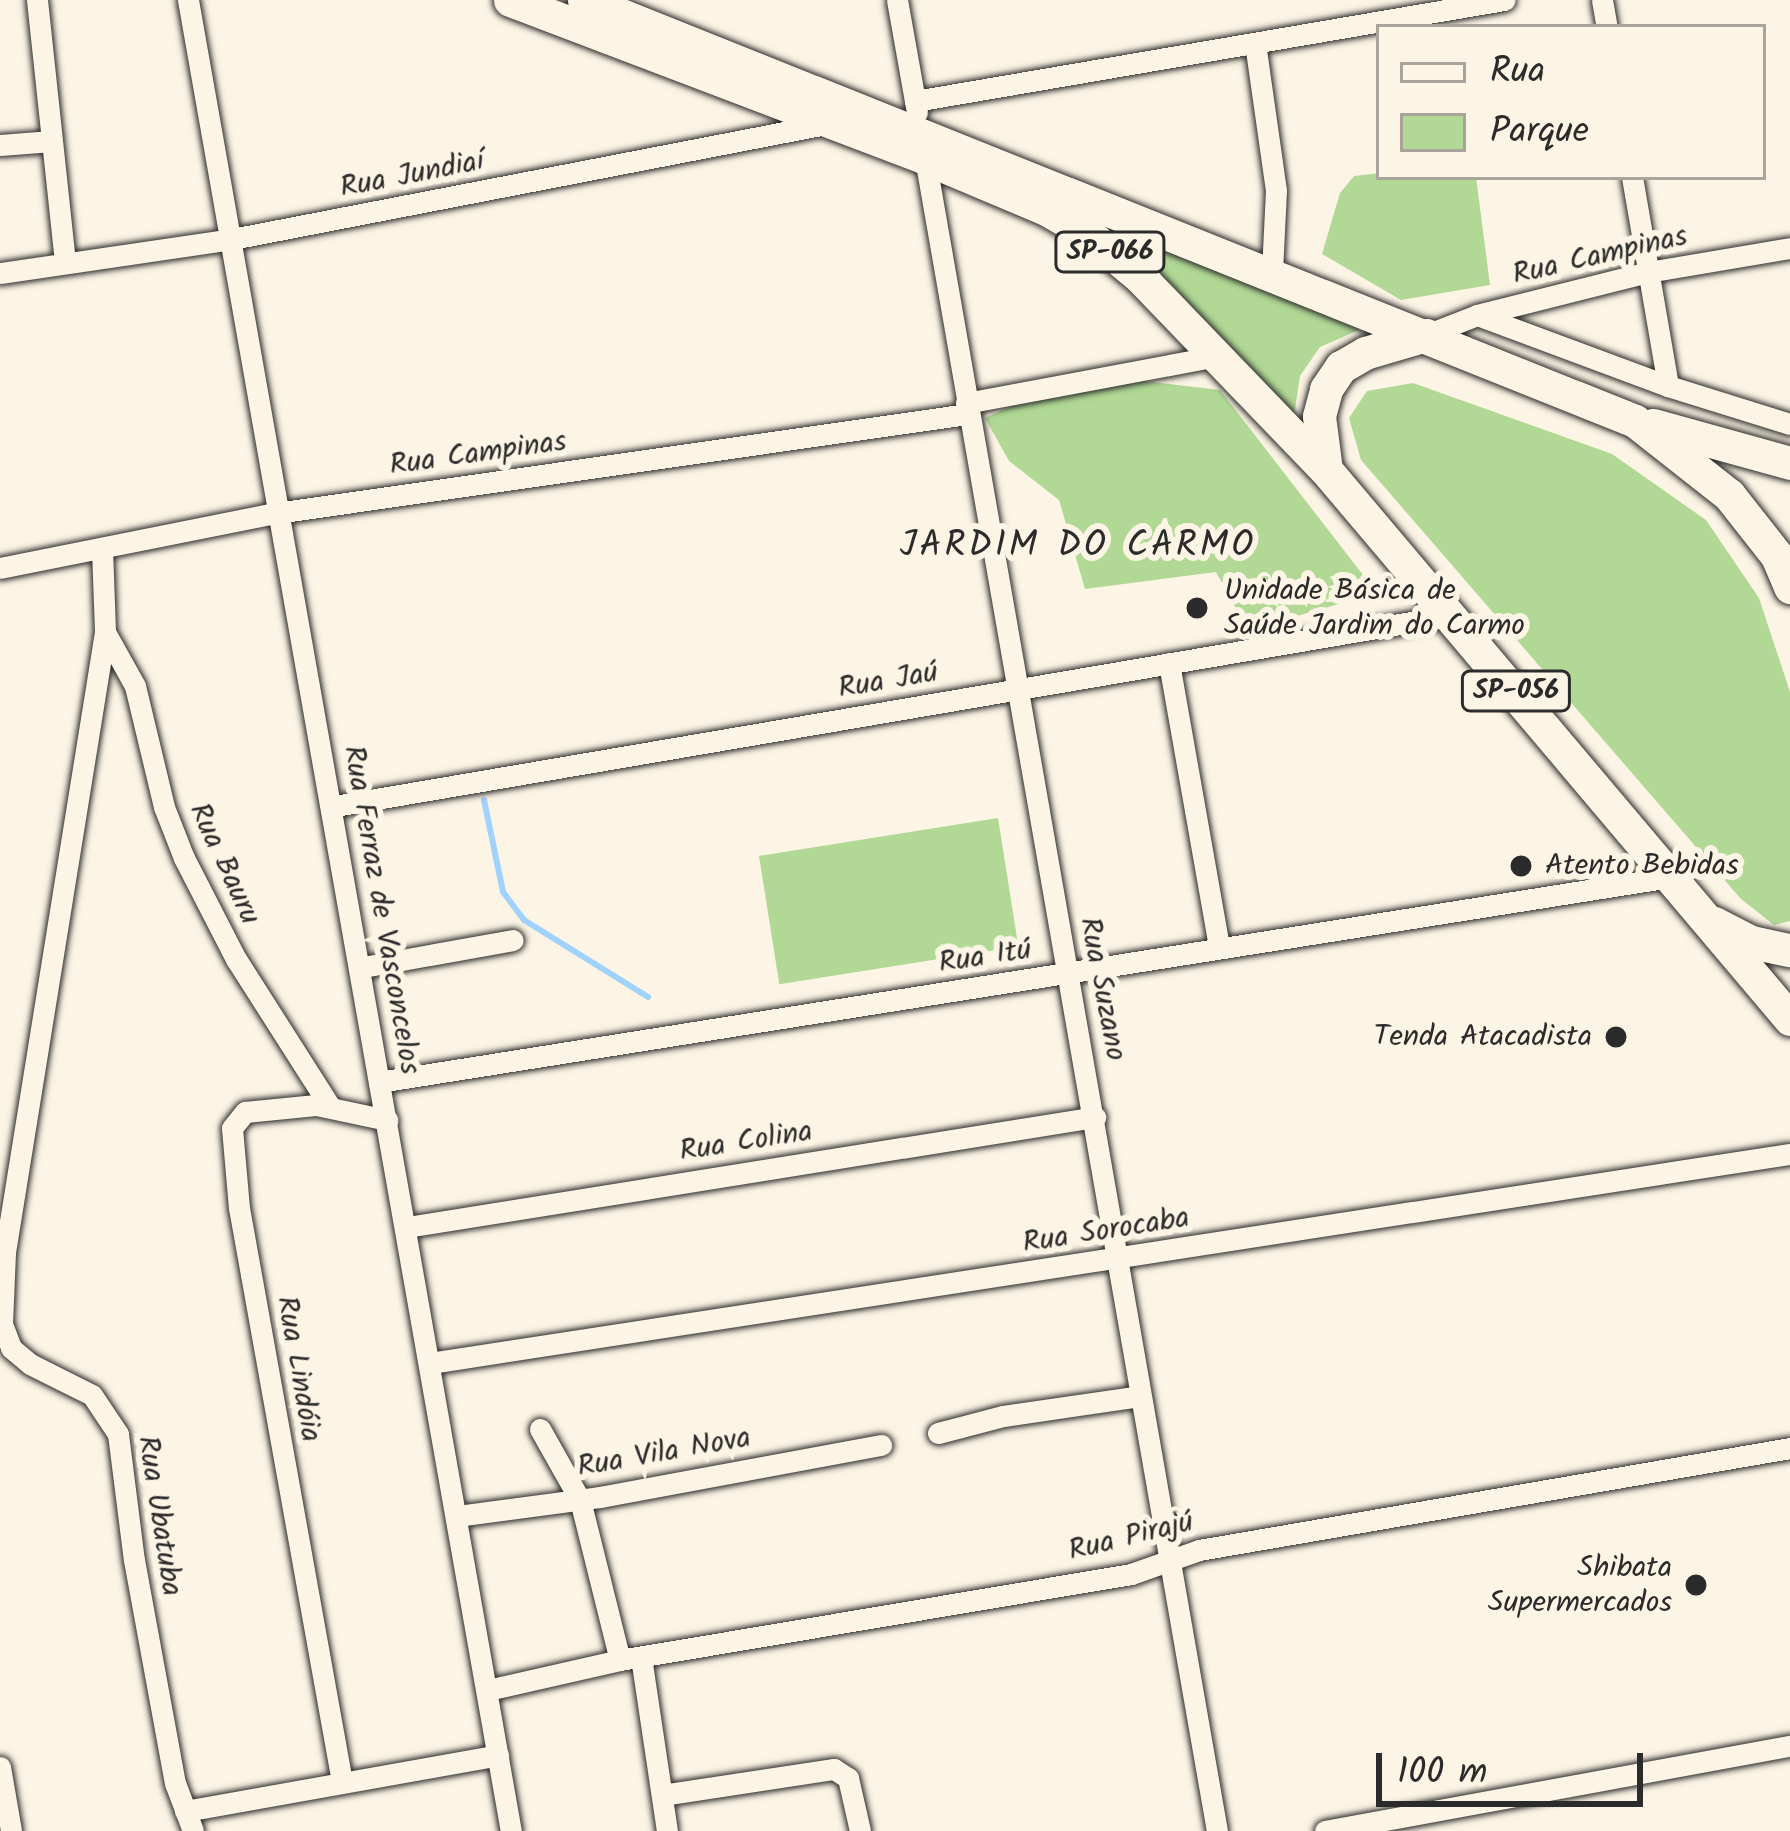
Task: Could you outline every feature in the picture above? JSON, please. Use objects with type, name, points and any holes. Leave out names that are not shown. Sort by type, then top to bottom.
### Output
[{"type":"main road","name":"SP-066","points":[[510,0],[833,122],[920,130],[1087,233],[1140,277],[1325,470]]},
{"type":"main road","name":"SP-066","points":[[584,0],[1426,334]]},
{"type":"main road","points":[[1325,470],[1319,416],[1326,389],[1341,367],[1365,353],[1426,334],[1635,421],[1790,463]]},
{"type":"main road","points":[[1635,421],[1729,495],[1777,556],[1790,587]]},
{"type":"main road","name":"SP-056","points":[[1325,470],[1703,916]]},
{"type":"main road","points":[[1703,916],[1732,934],[1790,950]]},
{"type":"main road","points":[[1703,916],[1790,1019]]},
{"type":"street","points":[[37,0],[64,262]]},
{"type":"street","name":"Rua Ferraz de Vasconcelos","points":[[188,0],[276,513],[335,806],[379,1082],[512,1831]]},
{"type":"street","name":"Rua Suzano","points":[[897,0],[1217,1831]]},
{"type":"street","points":[[920,130],[1256,43],[1504,0]]},
{"type":"street","points":[[1256,43],[1276,190],[1273,271]]},
{"type":"street","name":"Rua Jundiaí","points":[[0,273],[232,239],[833,122]]},
{"type":"street","points":[[0,145],[52,141]]},
{"type":"street","points":[[1633,180],[1668,386]]},
{"type":"street","name":"Rua Campinas","points":[[1426,334],[1477,315],[1648,272],[1790,248]]},
{"type":"street","points":[[1477,315],[1668,386],[1790,424]]},
{"type":"street","name":"Rua Campinas","points":[[0,568],[276,513],[966,409],[1212,357]]},
{"type":"street","name":"Rua Ubatuba","points":[[102,549],[105,632],[3,1252],[2,1324],[11,1348],[30,1364],[92,1394],[118,1434],[138,1582],[189,1821]]},
{"type":"street","name":"Rua Jaú","points":[[335,806],[1452,615]]},
{"type":"street","name":"Rua Bauru","points":[[105,632],[134,686],[164,807],[191,874],[236,959],[329,1105]]},
{"type":"street","points":[[1169,663],[1219,948]]},
{"type":"street","name":"Rua Itú","points":[[379,1082],[1671,877]]},
{"type":"street","points":[[363,967],[513,940]]},
{"type":"street","name":"Rua Lindóia","points":[[342,1782],[239,1208],[232,1128],[245,1112],[329,1105],[386,1120]]},
{"type":"street","name":"Rua Colina","points":[[407,1227],[1095,1117]]},
{"type":"street","name":"Rua Sorocaba","points":[[430,1363],[1790,1154]]},
{"type":"street","points":[[938,1433],[1003,1416],[1140,1396]]},
{"type":"street","points":[[540,1429],[580,1499],[630,1658],[667,1831]]},
{"type":"street","name":"Rua Vila Nova","points":[[457,1516],[881,1445]]},
{"type":"street","name":"Rua Pirajú","points":[[488,1690],[630,1658],[1131,1574],[1222,1546],[1790,1448]]},
{"type":"street","points":[[1325,1831],[1790,1746]]},
{"type":"street","points":[[189,1821],[342,1782],[498,1755]]},
{"type":"street","points":[[0,1767],[10,1831]]},
{"type":"street","points":[[662,1795],[834,1769],[848,1778],[860,1831]]},
{"type":"green space","points":[[1354,176],[1476,180],[1490,285],[1401,300],[1322,254],[1340,193]]},
{"type":"green space","points":[[1107,229],[1360,321],[1359,330],[1320,347],[1300,376],[1293,422],[1175,288]]},
{"type":"green space","points":[[1118,378],[1220,390],[1377,593],[1248,630],[1216,572],[1085,589],[1059,500],[1009,461],[985,418],[1042,392]]},
{"type":"green space","points":[[1413,383],[1612,454],[1706,520],[1759,598],[1790,692],[1790,921],[1774,925],[1741,899],[1361,460],[1349,418],[1367,391]]},
{"type":"green space","points":[[998,818],[1018,946],[779,984],[759,856]]},
{"type":"waterway","points":[[484,800],[503,892],[524,920],[648,997]]},
{"type":"place","name":"Unidade Básica de Saúde Jardim do Carmo","points":[[1197,608]]},
{"type":"place","name":"Atento Bebidas","points":[[1521,866]]},
{"type":"place","name":"Tenda Atacadista","points":[[1616,1037]]},
{"type":"place","name":"Shibata Supermercados","points":[[1696,1585]]},
{"type":"district","name":"JARDIM DO CARMO","points":[[1078,547]]}]
